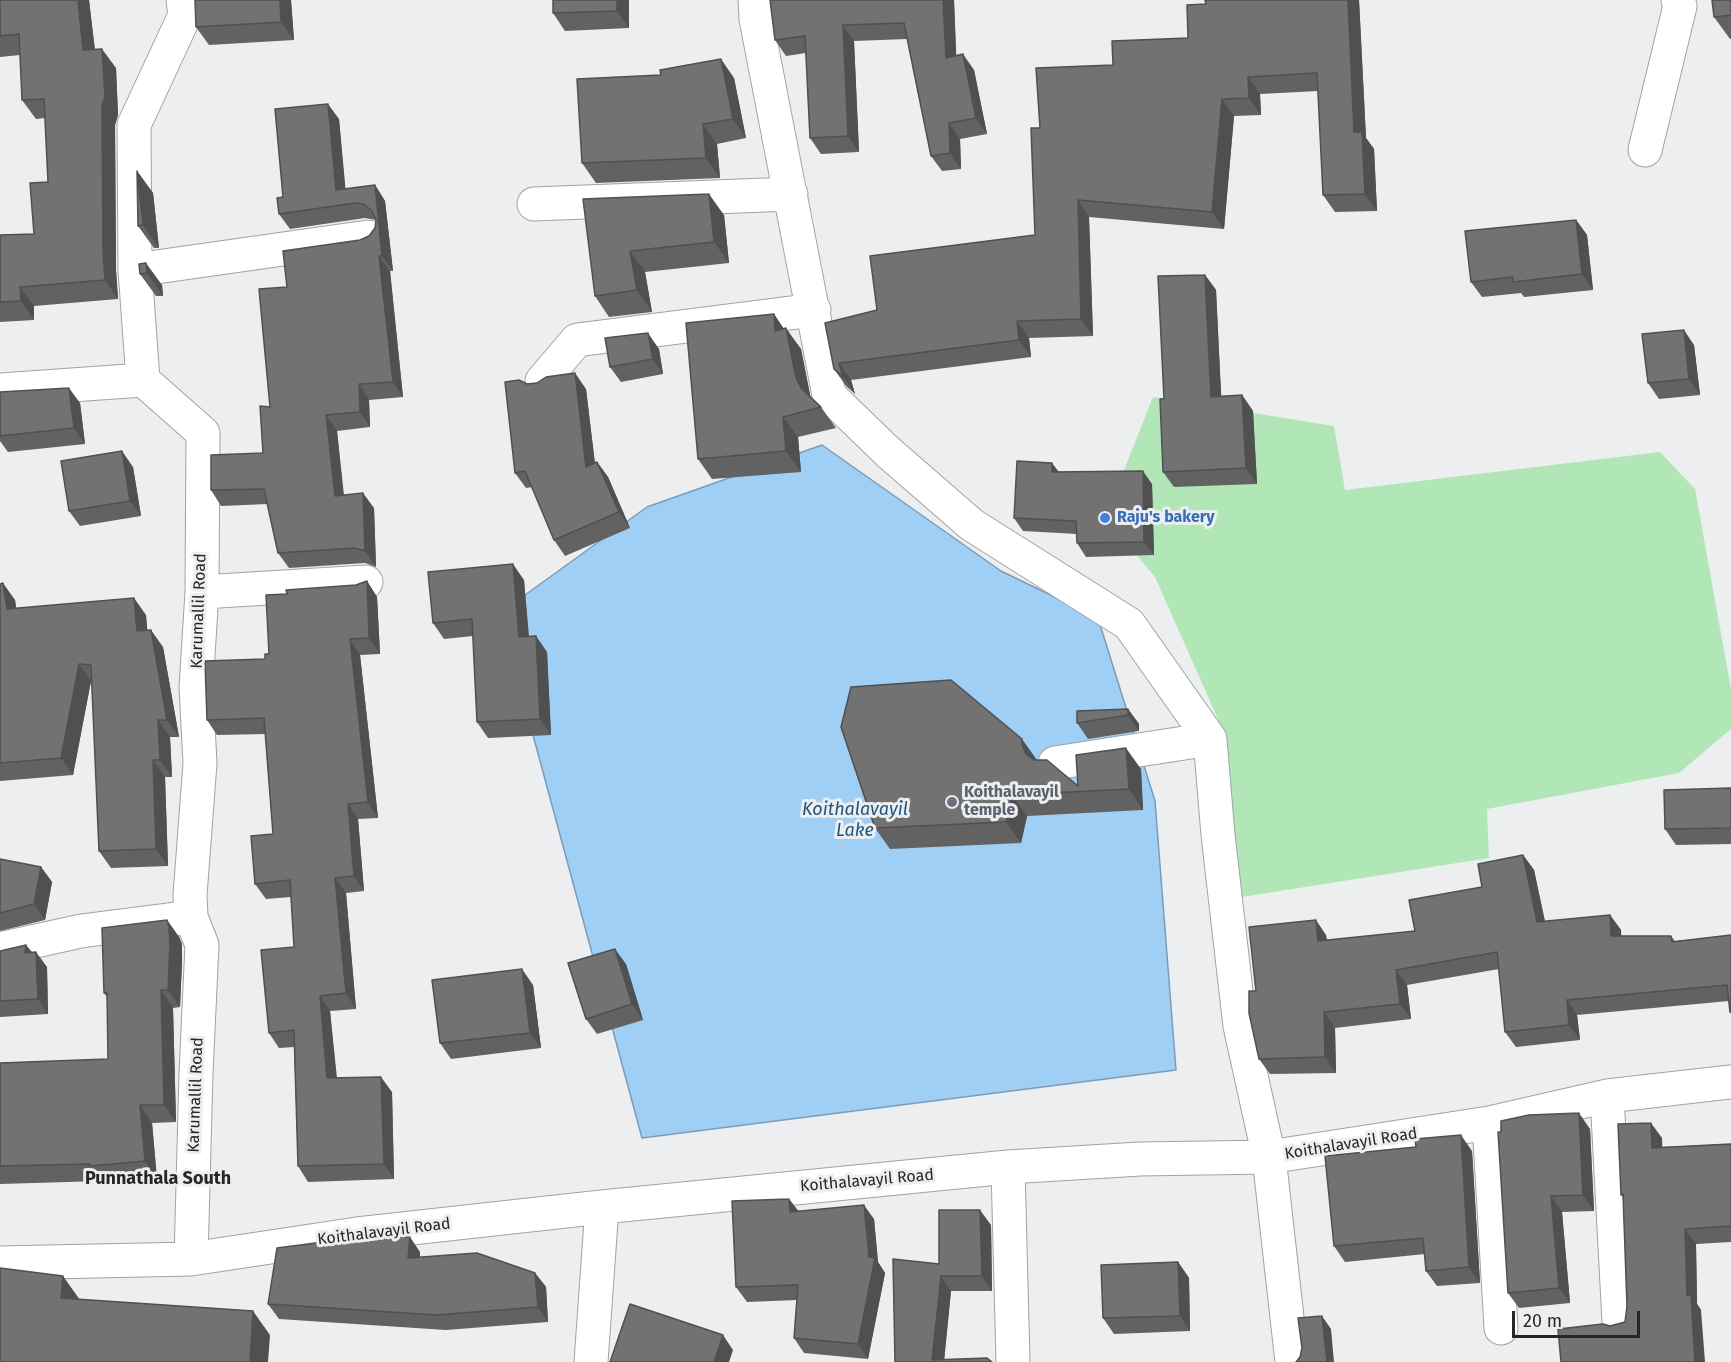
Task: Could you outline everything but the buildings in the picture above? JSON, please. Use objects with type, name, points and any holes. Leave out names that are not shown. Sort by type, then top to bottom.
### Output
[{"type":"street","points":[[0,390],[143,380],[135,270],[134,125],[185,15],[183,0]]},
{"type":"street","points":[[755,0],[756,19],[829,394],[888,452],[972,525],[1129,624],[1210,739],[1218,835],[1240,1026],[1269,1157],[1292,1362]]},
{"type":"street","points":[[1645,150],[1680,6],[1678,0]]},
{"type":"street","points":[[534,204],[791,194]]},
{"type":"street","points":[[135,270],[368,237]]},
{"type":"street","points":[[542,381],[577,340],[814,310]]},
{"type":"street","name":"Karumallil Road","points":[[143,380],[203,433],[202,592],[196,687],[200,764],[190,895],[191,917],[202,945],[191,1259]]},
{"type":"street","points":[[202,592],[366,582]]},
{"type":"street","points":[[1055,763],[1210,739]]},
{"type":"street","points":[[0,949],[81,931],[191,917]]},
{"type":"street","name":"Koithalavayil Road","points":[[0,1263],[191,1259],[357,1234],[1008,1167],[1140,1159],[1269,1157],[1489,1123],[1607,1096],[1731,1082]]},
{"type":"street","points":[[1607,1096],[1619,1322]]},
{"type":"street","points":[[1489,1123],[1501,1328]]},
{"type":"street","points":[[1008,1167],[1013,1362]]},
{"type":"street","points":[[591,1362],[602,1207]]},
{"type":"green space","points":[[1153,397],[1334,426],[1345,490],[1660,452],[1695,489],[1731,689],[1731,729],[1679,773],[1487,809],[1489,858],[1242,897],[1221,726],[1155,577],[1105,518]]},
{"type":"water","name":"Koithalavayil Lake","points":[[822,445],[1001,571],[1098,618],[1155,801],[1176,1070],[642,1138],[500,613],[647,507]]},
{"type":"place","name":"Raju's bakery","points":[[1105,518]]},
{"type":"place","name":"Koithalavayil temple","points":[[952,802]]},
{"type":"district","name":"Punnathala South","points":[[158,1179]]}]
